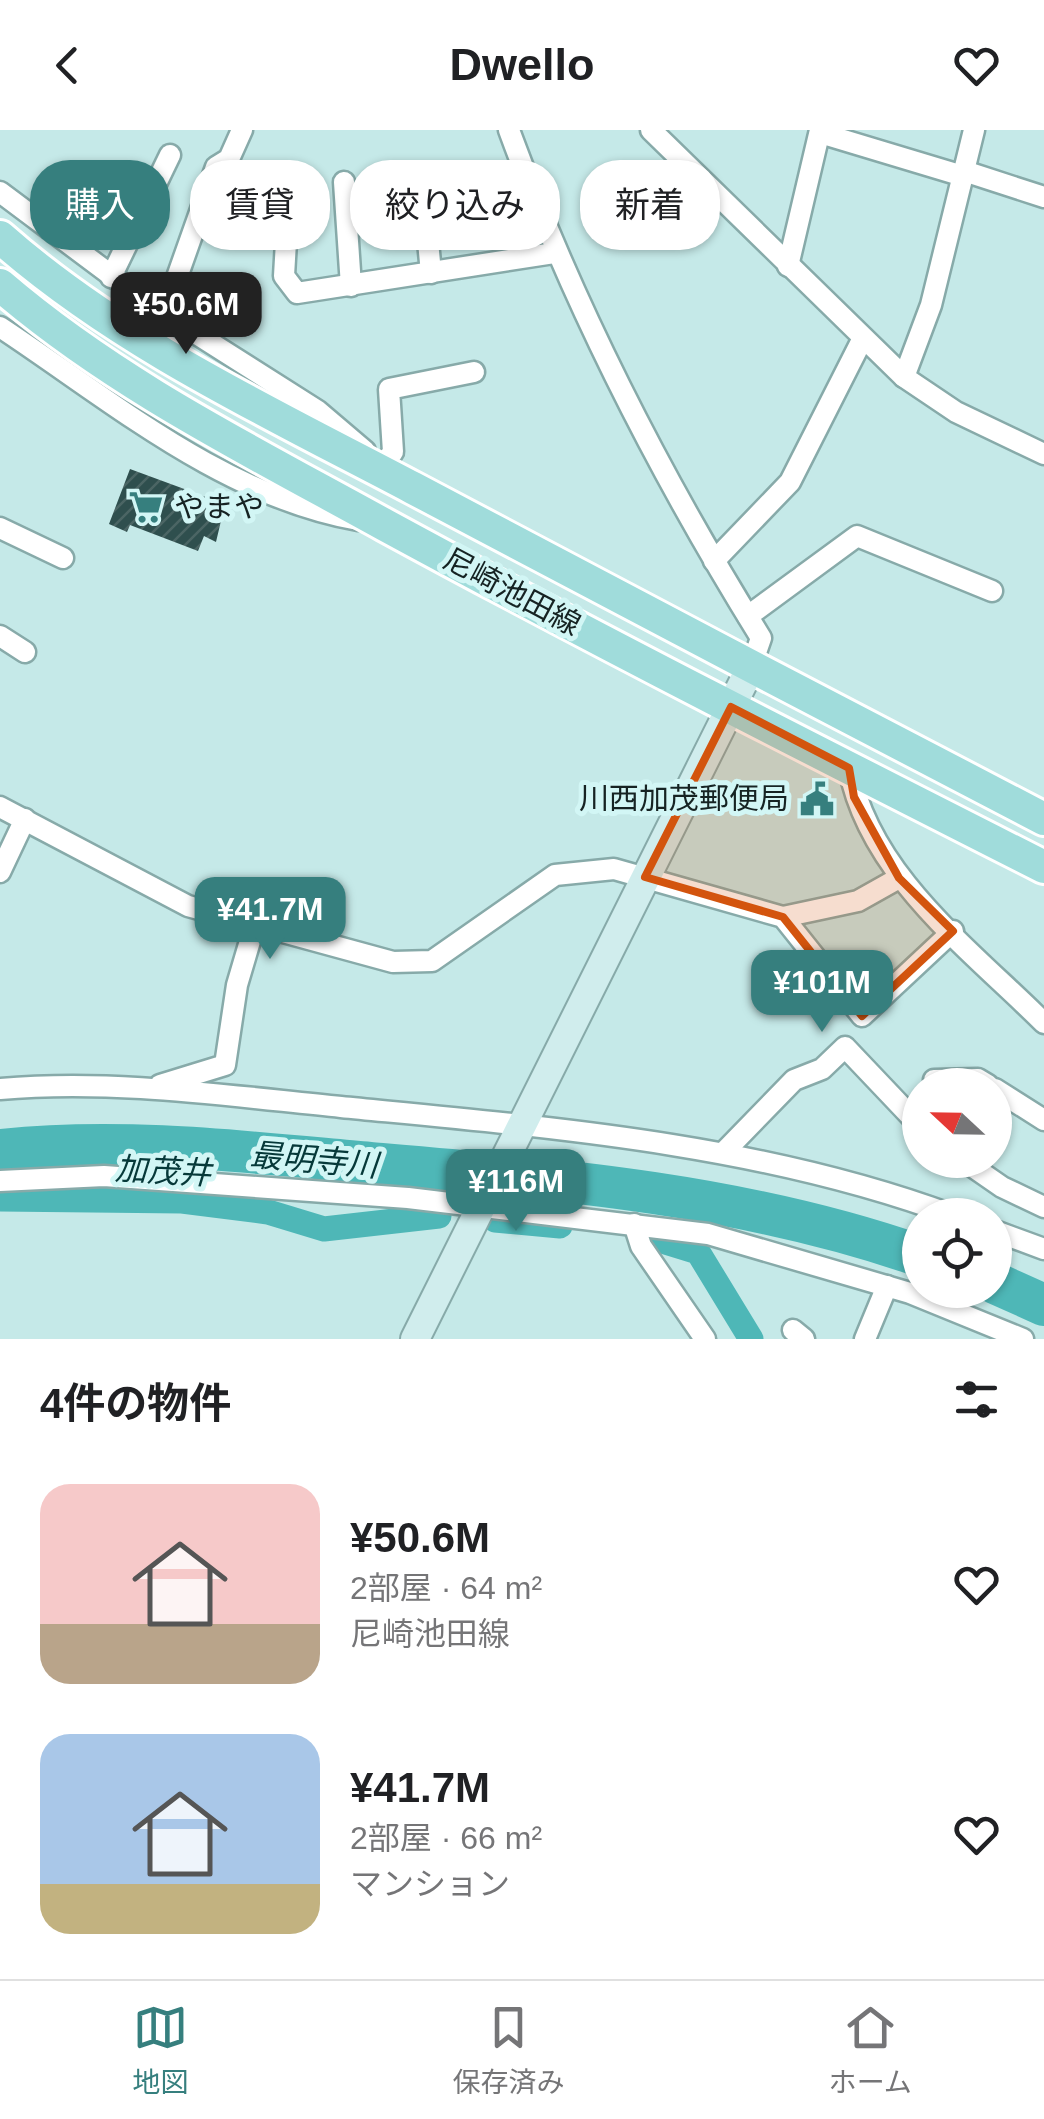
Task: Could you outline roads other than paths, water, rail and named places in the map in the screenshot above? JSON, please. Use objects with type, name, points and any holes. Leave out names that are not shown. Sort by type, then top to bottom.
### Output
[{"type":"main road","name":"尼崎池田線","points":[[0,237],[34,266],[157,348],[1044,819]]},
{"type":"main road","name":"尼崎池田線","points":[[0,285],[85,350],[198,423],[730,707],[1044,867]]},
{"type":"street","points":[[164,314],[216,167],[229,159],[242,130]]},
{"type":"street","points":[[426,1334],[481,1202],[751,666],[761,638],[714,561],[627,401],[554,253],[509,130]]},
{"type":"street","points":[[651,130],[904,376],[956,412],[1044,454]]},
{"type":"street","points":[[904,376],[931,305],[974,130]]},
{"type":"street","points":[[788,266],[820,131],[1044,198]]},
{"type":"street","points":[[111,277],[170,155]]},
{"type":"street","points":[[344,182],[351,286]]},
{"type":"street","points":[[0,192],[164,314],[318,412],[393,474]]},
{"type":"street","points":[[286,250],[284,276],[297,293],[554,253]]},
{"type":"street","points":[[429,250],[431,272]]},
{"type":"street","points":[[0,327],[230,478],[307,511],[385,524]]},
{"type":"street","points":[[714,561],[790,482],[864,338]]},
{"type":"street","points":[[393,474],[389,389],[474,372]]},
{"type":"street","points":[[0,528],[64,558]]},
{"type":"street","points":[[748,616],[858,536],[992,592]]},
{"type":"street","points":[[0,636],[25,652]]},
{"type":"street","points":[[849,768],[854,797],[899,878],[1044,1023]]},
{"type":"street","points":[[0,807],[188,906],[393,962],[432,961],[555,875],[614,869],[783,916],[858,901],[899,878]]},
{"type":"street","points":[[0,872],[25,819]]},
{"type":"street","points":[[783,916],[862,1016],[953,932]]},
{"type":"street","points":[[148,1089],[225,1065],[237,985],[255,924]]},
{"type":"street","points":[[725,1152],[794,1080],[822,1068],[845,1047],[902,1107]]},
{"type":"street","points":[[0,1089],[148,1089],[725,1152],[902,1201]]},
{"type":"street","points":[[1012,1100],[1044,1120]]},
{"type":"street","points":[[0,1181],[104,1176],[481,1202],[708,1234],[886,1286],[1023,1339]]},
{"type":"street","points":[[989,1178],[1044,1207]]},
{"type":"street","points":[[634,1224],[641,1246],[705,1339]]},
{"type":"street","points":[[1012,1237],[1044,1248]]},
{"type":"street","points":[[865,1339],[886,1286]]},
{"type":"waterway","name":"最明寺川","points":[[0,1150],[93,1145],[185,1148],[579,1183],[785,1218],[902,1250]]},
{"type":"waterway","name":"加茂井","points":[[0,1199],[182,1201],[268,1212],[324,1229],[439,1216]]},
{"type":"waterway","name":"加茂井","points":[[495,1220],[560,1226]]},
{"type":"waterway","name":"加茂井","points":[[659,1240],[698,1252],[751,1339]]},
{"type":"waterway","name":"最明寺川","points":[[1012,1291],[1044,1305]]},
{"type":"place","name":"やまや","points":[[146,507]]},
{"type":"place","name":"川西加茂郵便局","points":[[817,799]]}]
